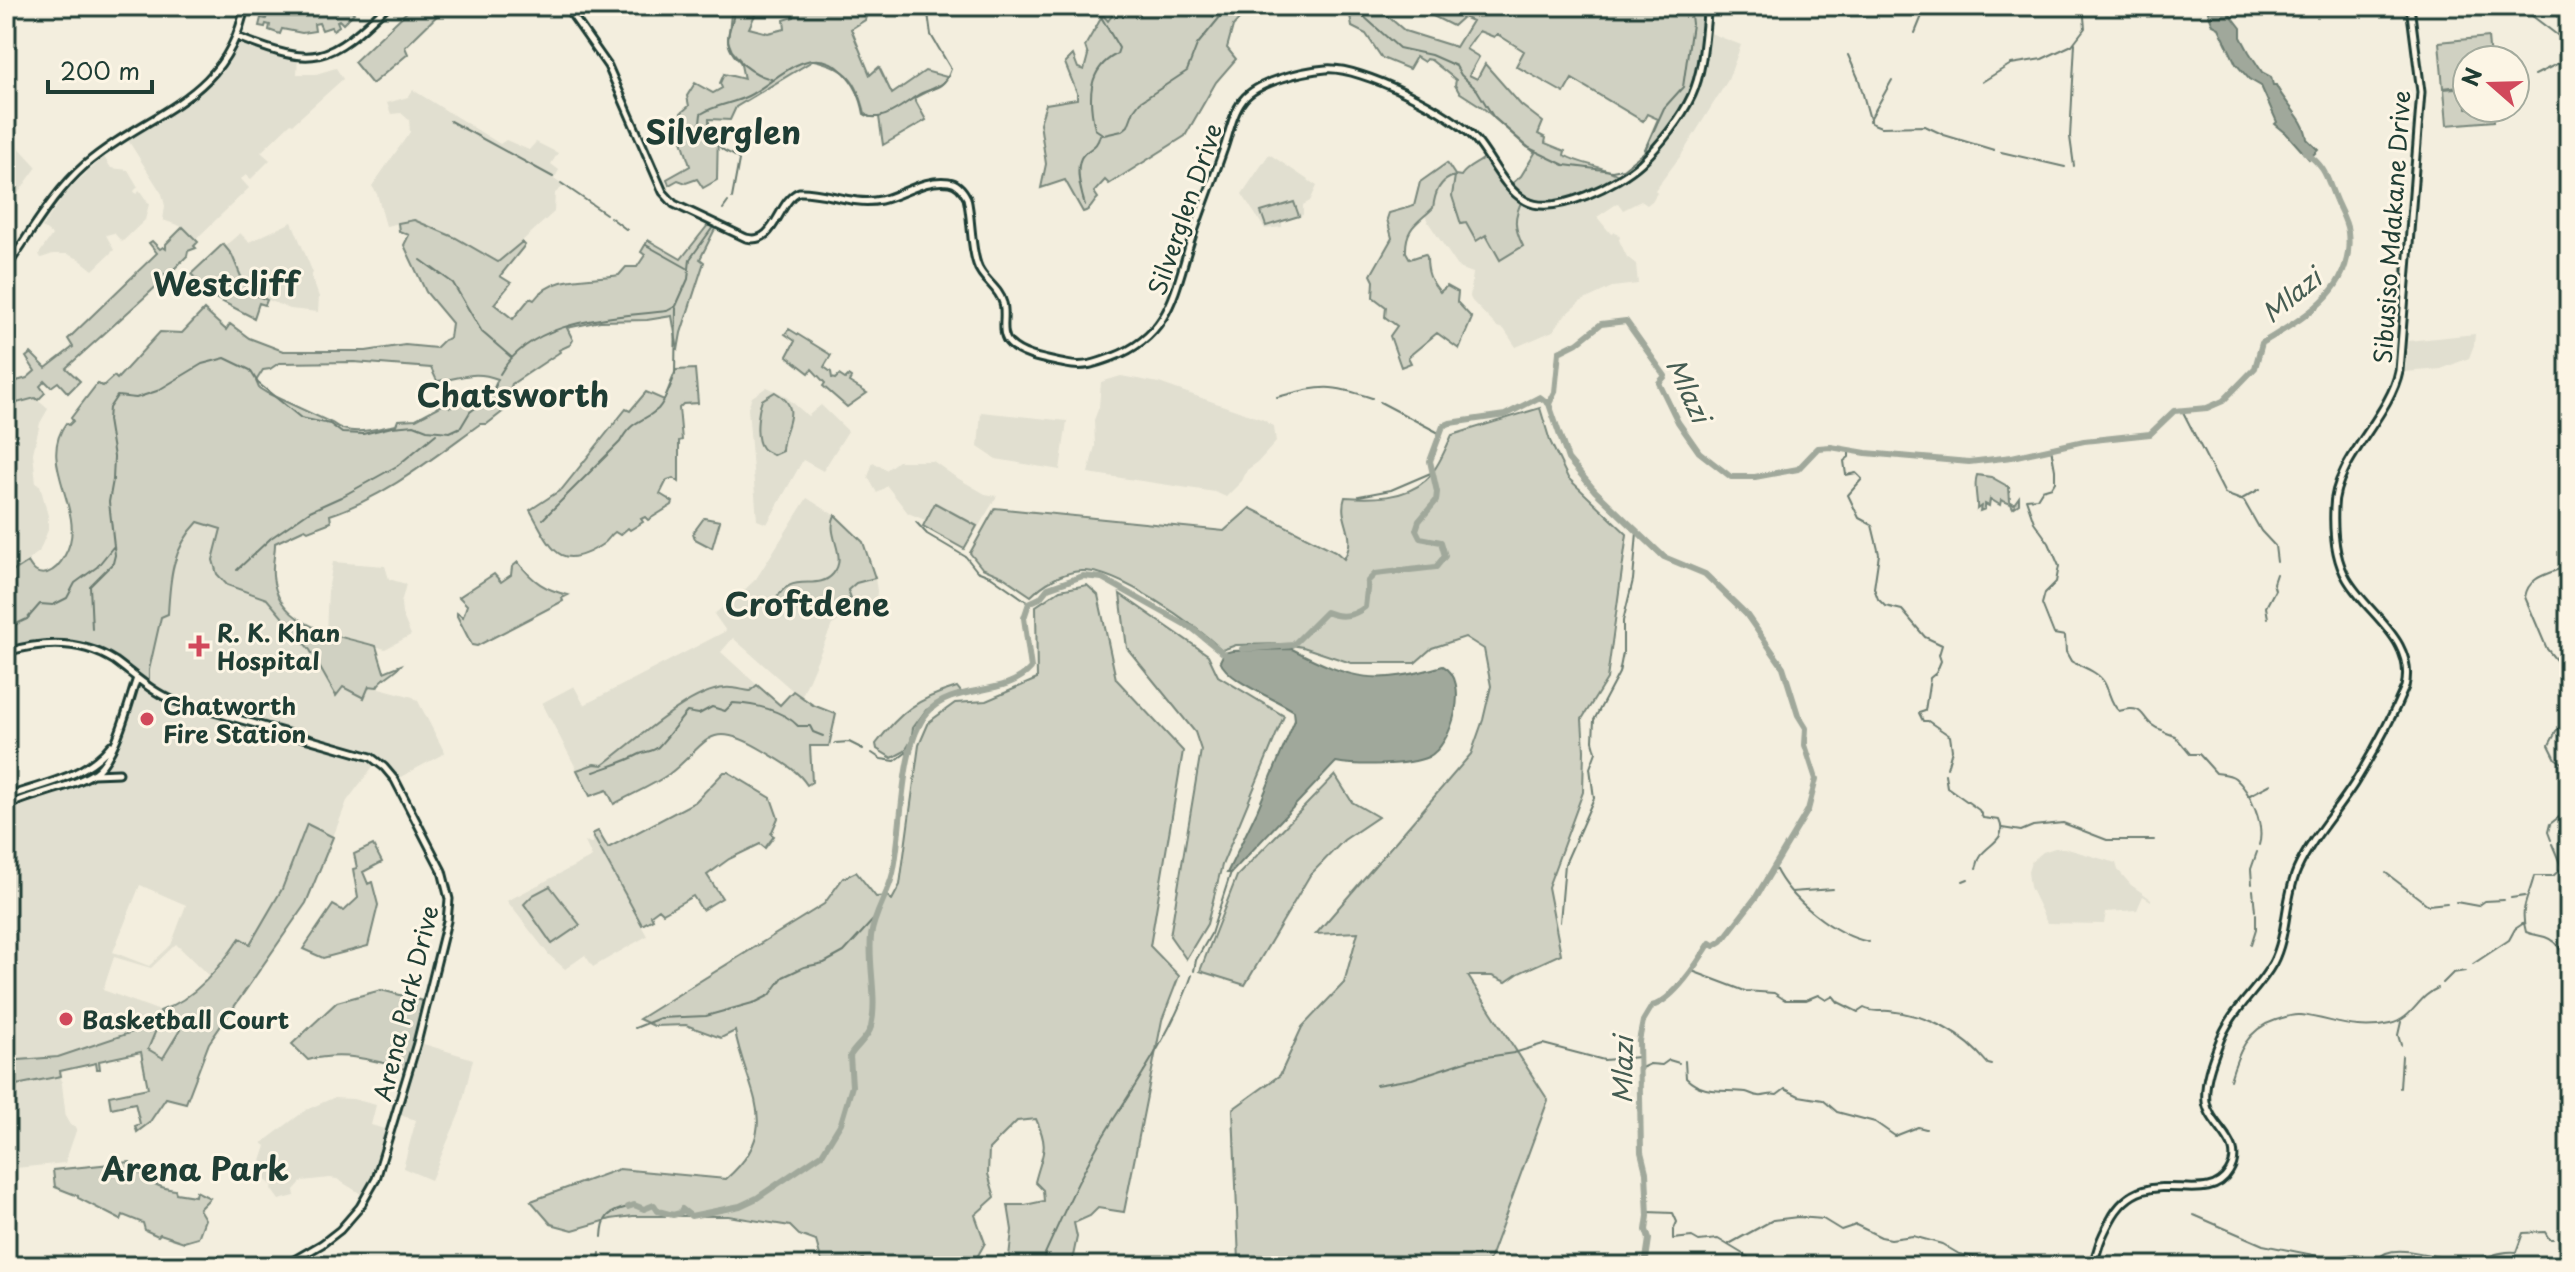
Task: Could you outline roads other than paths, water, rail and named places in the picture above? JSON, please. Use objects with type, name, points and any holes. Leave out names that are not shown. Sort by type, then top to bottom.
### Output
[{"type":"street","points":[[6,268],[59,193],[80,170],[105,150],[191,96],[217,70],[237,37],[245,6]]},
{"type":"street","points":[[237,37],[284,55],[318,55],[352,39],[387,6]]},
{"type":"street","name":"Silverglen Drive","points":[[566,6],[608,66],[662,189],[674,204],[756,240],[767,233],[789,197],[799,192],[843,200],[870,201],[886,199],[934,182],[953,183],[961,188],[967,198],[978,268],[1003,302],[1004,333],[1008,342],[1031,355],[1083,366],[1133,348],[1167,312],[1178,290],[1192,239],[1238,109],[1256,87],[1328,69],[1350,71],[1374,80],[1423,102],[1460,125],[1479,143],[1511,189],[1526,201],[1556,206],[1583,196],[1637,166],[1681,114],[1699,75],[1708,6]]},
{"type":"street","name":"Sibusiso Mdakane Drive","points":[[2094,1266],[2096,1251],[2114,1213],[2133,1193],[2150,1187],[2206,1187],[2217,1184],[2229,1173],[2234,1159],[2232,1145],[2211,1116],[2206,1101],[2207,1084],[2218,1045],[2232,1016],[2274,961],[2298,867],[2355,783],[2405,687],[2408,671],[2403,652],[2341,568],[2334,505],[2338,484],[2393,388],[2399,371],[2421,86],[2410,6]]},
{"type":"street","name":"Arena Park Drive","points":[[6,652],[39,644],[70,644],[102,654],[149,687],[179,703],[360,752],[390,773],[442,871],[449,899],[445,929],[423,1020],[376,1179],[360,1207],[340,1230],[284,1266]]},
{"type":"street","points":[[93,774],[109,757],[137,678]]},
{"type":"street","points":[[133,691],[139,687],[149,687]]},
{"type":"street","points":[[6,797],[82,770],[100,758],[115,739]]},
{"type":"street","points":[[6,806],[93,774],[116,772],[109,757]]},
{"type":"waterway","points":[[728,6],[734,13],[728,39],[732,53],[750,70],[771,79]]},
{"type":"waterway","points":[[732,198],[739,160],[722,149],[700,123],[701,114],[748,96],[794,66],[814,60],[825,61],[844,72],[857,92],[864,114],[871,117],[886,115],[939,86],[951,69],[931,35],[927,6]]},
{"type":"waterway","points":[[1088,6],[1100,15],[1119,48],[1117,54],[1100,68],[1092,86],[1091,107],[1095,129],[1104,135],[1122,131],[1128,126],[1140,102],[1187,71],[1197,45],[1229,6]]},
{"type":"waterway","points":[[1352,6],[1399,48],[1431,55],[1456,66],[1477,90],[1494,118],[1527,147],[1564,165],[1612,171],[1623,169],[1644,152],[1664,108],[1683,87],[1692,24],[1690,6]]},
{"type":"waterway","points":[[1915,33],[1926,6]]},
{"type":"waterway","points":[[1982,82],[2011,64],[2042,59],[2072,45],[2085,28],[2083,6]]},
{"type":"waterway","points":[[2527,12],[2569,44]]},
{"type":"waterway","points":[[2074,166],[2070,137],[2075,43]]},
{"type":"waterway","points":[[1848,55],[1859,80],[1871,123],[1881,127],[1925,126],[1994,150]]},
{"type":"waterway","points":[[2535,75],[2569,58]]},
{"type":"waterway","points":[[1869,121],[1892,80]]},
{"type":"waterway","points":[[450,121],[553,177]]},
{"type":"waterway","points":[[1085,205],[1079,165],[1100,135]]},
{"type":"waterway","points":[[2001,152],[2065,167]]},
{"type":"waterway","name":"Mlazi","points":[[1645,1266],[1649,1239],[1646,1230],[1646,1172],[1641,1152],[1639,1041],[1643,1021],[1652,1006],[1669,996],[1685,979],[1710,943],[1714,946],[1722,941],[1756,897],[1808,810],[1816,779],[1805,745],[1806,728],[1798,715],[1783,667],[1746,614],[1705,574],[1664,557],[1595,491],[1568,459],[1549,404],[1555,392],[1559,352],[1577,343],[1601,324],[1626,321],[1665,376],[1659,383],[1678,422],[1699,452],[1731,477],[1755,477],[1798,469],[1818,448],[1969,462],[2012,457],[2084,441],[2150,434],[2174,411],[2207,408],[2223,401],[2255,368],[2262,343],[2310,312],[2335,286],[2348,253],[2347,228],[2326,174],[2305,152]]},
{"type":"waterway","points":[[561,183],[606,214]]},
{"type":"waterway","points":[[723,209],[728,202]]},
{"type":"waterway","points":[[610,217],[627,230]]},
{"type":"waterway","points":[[500,374],[514,356],[552,331],[598,319],[667,311],[676,306],[688,279],[690,259],[713,227]]},
{"type":"waterway","points":[[646,245],[687,268]]},
{"type":"waterway","points":[[421,260],[453,283],[482,332],[511,357]]},
{"type":"waterway","points":[[675,375],[676,308]]},
{"type":"waterway","points":[[92,629],[90,586],[113,563],[115,555],[109,502],[114,457],[108,420],[109,408],[117,396],[136,398],[157,391],[202,364],[225,358],[250,370],[258,383],[301,418],[330,424],[342,433],[363,434],[414,425],[427,430],[450,432],[461,427],[470,412],[490,397],[496,385]]},
{"type":"waterway","points":[[543,519],[633,425],[658,409],[673,380]]},
{"type":"waterway","points":[[1277,397],[1304,390],[1334,388],[1372,398]]},
{"type":"waterway","points":[[1242,649],[1293,645],[1326,612],[1346,616],[1356,613],[1365,607],[1368,581],[1375,574],[1436,567],[1445,556],[1441,542],[1420,538],[1416,530],[1419,521],[1436,501],[1430,461],[1443,426],[1505,415],[1540,397],[1549,404]]},
{"type":"waterway","points":[[1380,402],[1439,433]]},
{"type":"waterway","points":[[2182,410],[2225,494],[2244,501],[2261,531],[2275,546],[2277,562]]},
{"type":"waterway","points":[[237,570],[271,538],[310,511],[397,466],[436,434]]},
{"type":"waterway","points":[[2051,448],[2055,482],[2052,487],[2042,490],[2037,498],[2026,499],[2034,522],[2049,543],[2059,566],[2056,582],[2045,593],[2042,604],[2054,634],[2065,636],[2066,652],[2071,661],[2101,678],[2119,711],[2140,711],[2150,723],[2162,730]]},
{"type":"waterway","points":[[1849,450],[1849,457],[1844,461],[1846,475],[1856,473],[1862,479],[1848,495],[1859,518],[1872,525],[1879,554],[1874,588],[1878,599],[1885,606],[1902,610],[1925,637],[1942,645],[1941,661],[1930,678],[1925,711],[1919,713],[1923,721],[1928,721],[1950,736],[1952,750],[1947,768]]},
{"type":"waterway","points":[[1359,496],[1391,490],[1433,472]]},
{"type":"waterway","points":[[2240,500],[2260,489]]},
{"type":"waterway","points":[[916,522],[927,534],[966,557],[977,571],[992,577],[1029,603]]},
{"type":"waterway","points":[[1560,922],[1565,864],[1594,798],[1590,768],[1596,752],[1594,720],[1619,673],[1623,653],[1623,621],[1633,580],[1637,532]]},
{"type":"waterway","points":[[6,633],[12,626],[27,619],[40,604],[53,605],[67,598],[75,583],[97,567],[113,547]]},
{"type":"waterway","name":"Mlazi","points":[[2569,565],[2536,579],[2527,589],[2525,597],[2547,649],[2569,676]]},
{"type":"waterway","points":[[2268,618],[2266,607],[2275,590],[2273,583],[2276,574]]},
{"type":"waterway","points":[[628,1207],[634,1205],[644,1209],[654,1205],[658,1211],[673,1215],[682,1209],[691,1216],[740,1206],[822,1154],[841,1123],[852,1086],[850,1056],[871,1027],[874,1005],[871,936],[893,873],[911,746],[927,713],[938,704],[1007,683],[1031,668],[1024,618],[1029,603],[1040,598],[1048,588],[1083,576],[1102,578],[1193,629],[1228,657]]},
{"type":"waterway","points":[[594,772],[656,749],[687,712],[699,714],[712,707],[725,711],[733,703],[776,712],[798,726],[810,726],[813,732],[823,736]]},
{"type":"waterway","name":"Mlazi","points":[[2569,718],[2549,745],[2556,759],[2569,767]]},
{"type":"waterway","points":[[2164,732],[2175,736],[2190,754],[2199,754],[2216,773],[2231,776],[2241,784],[2258,819],[2259,845]]},
{"type":"waterway","points":[[835,743],[849,742],[863,749]]},
{"type":"waterway","points":[[872,753],[881,759],[895,761],[907,752],[913,742]]},
{"type":"waterway","points":[[1945,774],[1947,787],[1979,810],[1983,818],[1999,820],[2001,826],[2000,836],[1981,855],[1976,868]]},
{"type":"waterway","points":[[2248,796],[2271,784]]},
{"type":"waterway","name":"Mlazi","points":[[2551,840],[2548,832],[2550,824],[2569,809]]},
{"type":"waterway","points":[[2002,828],[2021,831],[2033,826],[2063,823],[2107,840],[2154,840]]},
{"type":"waterway","points":[[2552,844],[2562,868],[2553,876],[2534,876],[2524,909],[2524,923],[2526,932],[2545,937],[2560,949],[2567,967],[2569,1005]]},
{"type":"waterway","points":[[2252,884],[2251,869],[2257,852]]},
{"type":"waterway","points":[[1775,868],[1791,892],[1814,914],[1842,932],[1869,942]]},
{"type":"waterway","points":[[1194,971],[1196,960],[1211,934],[1231,872]]},
{"type":"waterway","points":[[2386,873],[2428,905],[2447,903]]},
{"type":"waterway","points":[[1963,881],[1968,879]]},
{"type":"waterway","points":[[1791,892],[1833,889]]},
{"type":"waterway","points":[[2253,890],[2255,911]]},
{"type":"waterway","points":[[2511,898],[2525,896]]},
{"type":"waterway","points":[[2456,902],[2478,906],[2485,901],[2504,900]]},
{"type":"waterway","points":[[2251,945],[2256,914]]},
{"type":"waterway","points":[[635,1028],[660,1018],[706,1016],[756,1002],[770,995],[783,977],[804,967],[824,963],[844,952],[874,919]]},
{"type":"waterway","points":[[2473,964],[2509,940],[2515,929],[2524,923]]},
{"type":"waterway","points":[[1692,971],[1745,991],[1774,993],[1785,1000],[1806,1000],[1818,995],[1826,1000],[1833,996],[1858,1012],[1864,1008],[1918,1017],[1957,1035],[1992,1065]]},
{"type":"waterway","points":[[2443,983],[2453,973],[2465,971]]},
{"type":"waterway","points":[[1044,1256],[1092,1157],[1166,1034],[1192,975]]},
{"type":"waterway","points":[[2230,1080],[2245,1043],[2266,1024],[2297,1015],[2354,1026],[2390,1024],[2404,1018],[2438,988]]},
{"type":"waterway","points":[[2401,1022],[2398,1035],[2401,1045]]},
{"type":"waterway","points":[[1376,1085],[1412,1079],[1472,1059],[1514,1053],[1543,1044],[1604,1060],[1639,1057]]},
{"type":"waterway","points":[[2400,1088],[2402,1056]]},
{"type":"waterway","points":[[1639,1069],[1650,1064],[1662,1065],[1669,1060],[1679,1063]]},
{"type":"waterway","points":[[1685,1061],[1686,1078],[1699,1087],[1756,1096],[1777,1095],[1785,1089],[1799,1096],[1823,1100],[1837,1112],[1875,1122],[1895,1136],[1918,1127],[1926,1129]]},
{"type":"waterway","points":[[602,1237],[608,1216],[628,1207]]},
{"type":"waterway","points":[[1647,1212],[1673,1213],[1677,1222],[1673,1239],[1718,1239],[1748,1257],[1747,1266]]},
{"type":"waterway","points":[[2194,1215],[2263,1245],[2328,1258]]},
{"type":"waterway","points":[[1729,1244],[1773,1220],[1798,1217],[1823,1219],[1841,1230],[1856,1225],[1891,1239],[1913,1236],[1942,1244],[1959,1254],[2018,1266]]},
{"type":"waterway","points":[[2329,1266],[2328,1258],[2355,1254],[2376,1259],[2395,1251],[2468,1261],[2516,1252],[2523,1233],[2545,1232],[2549,1239],[2553,1239]]},
{"type":"waterway","points":[[2560,1245],[2569,1257]]},
{"type":"waterway","points":[[598,1266],[600,1253]]},
{"type":"place","name":"R. K. Khan Hospital","points":[[199,646]]},
{"type":"place","name":"Chatworth Fire Station","points":[[147,719]]},
{"type":"place","name":"Basketball Court","points":[[66,1019]]},
{"type":"district","name":"Silverglen","points":[[723,131]]},
{"type":"district","name":"Westcliff","points":[[226,283]]},
{"type":"district","name":"Chatsworth","points":[[513,394]]},
{"type":"district","name":"Croftdene","points":[[807,603]]},
{"type":"district","name":"Arena Park","points":[[195,1168]]}]
